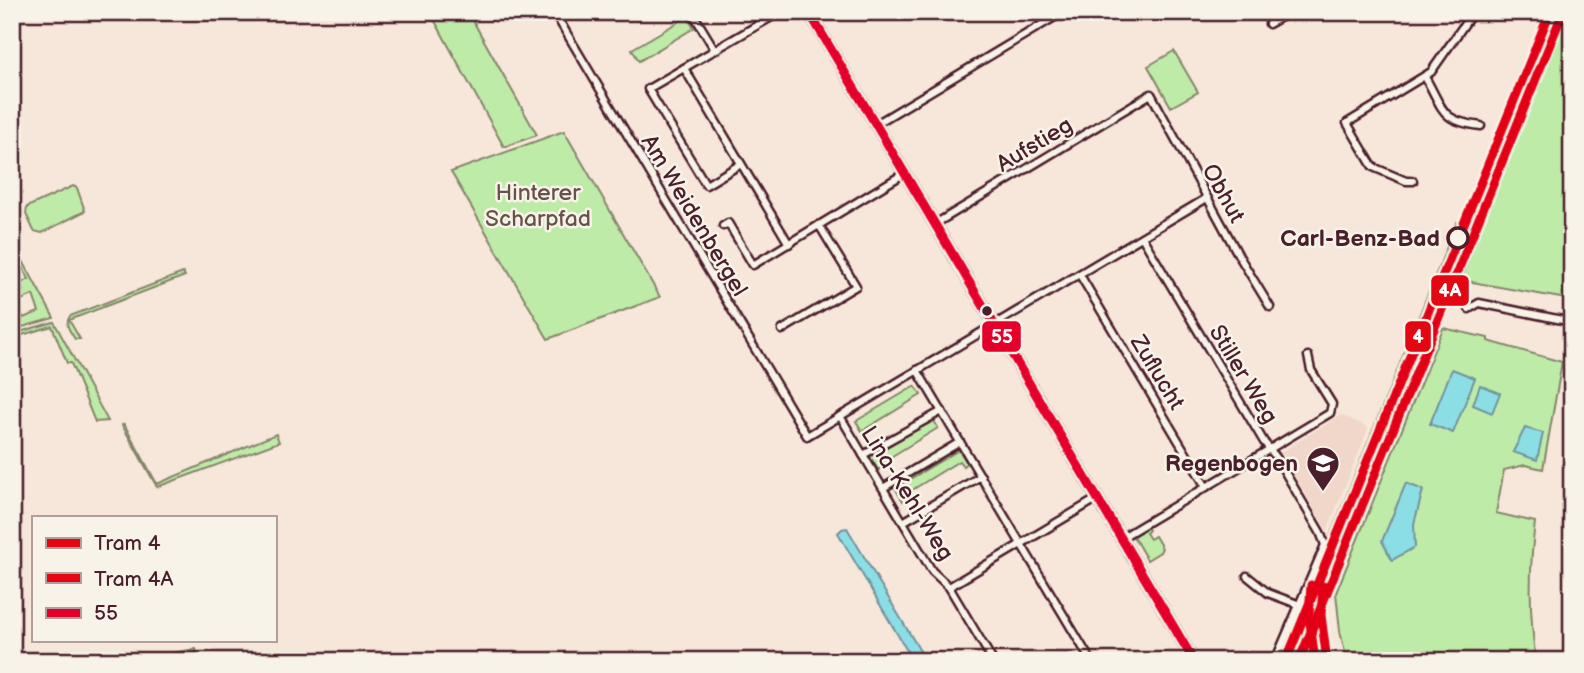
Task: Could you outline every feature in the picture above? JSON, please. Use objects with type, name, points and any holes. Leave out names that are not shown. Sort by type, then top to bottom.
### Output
[{"type":"street","name":"Am Weidenbergel","points":[[554,12],[807,436]]},
{"type":"street","points":[[692,12],[715,50]]},
{"type":"street","points":[[741,164],[706,186],[648,89],[780,12]]},
{"type":"street","points":[[809,12],[1194,661]]},
{"type":"street","points":[[876,124],[1063,12]]},
{"type":"street","points":[[1269,24],[1290,12]]},
{"type":"street","points":[[1413,181],[1406,181],[1373,167],[1347,123],[1425,77],[1436,67],[1473,12]]},
{"type":"street","points":[[684,68],[789,244]]},
{"type":"street","points":[[1425,77],[1449,119],[1481,126]]},
{"type":"street","name":"Obhut","points":[[1151,94],[1270,307]]},
{"type":"street","name":"Aufstieg","points":[[935,224],[1151,94]]},
{"type":"street","points":[[723,226],[728,223],[753,265],[905,173]]},
{"type":"street","name":"Lina-Kehl-Weg","points":[[807,436],[1207,198]]},
{"type":"street","points":[[782,330],[856,286],[820,225]]},
{"type":"street","name":"Stiller Weg","points":[[1142,237],[1320,532],[1325,545],[1275,661]]},
{"type":"street","name":"Zuflucht","points":[[1080,275],[1206,487]]},
{"type":"street","points":[[1469,309],[1479,303],[1572,322]]},
{"type":"street","points":[[1121,538],[1330,413],[1332,404],[1311,370],[1308,356]]},
{"type":"street","points":[[917,370],[1091,661]]},
{"type":"street","points":[[863,455],[942,411]]},
{"type":"street","name":"Lina-Kehl-Weg","points":[[840,416],[933,571],[949,587],[993,661]]},
{"type":"street","points":[[883,488],[960,442]]},
{"type":"street","points":[[903,522],[981,476]]},
{"type":"street","points":[[949,587],[1098,498]]},
{"type":"street","points":[[1247,576],[1268,593],[1300,605]]},
{"type":"shaded area","name":"Regenbogen","points":[[1341,415],[1368,429],[1327,531],[1281,452]]},
{"type":"green space","points":[[430,12],[468,12],[537,135],[504,147]]},
{"type":"green space","points":[[1545,12],[1557,12],[1329,574],[1325,607],[1330,661],[1295,661],[1316,608],[1303,603]]},
{"type":"green space","points":[[687,17],[694,28],[639,61],[632,49]]},
{"type":"green space","points":[[1562,24],[1572,26],[1572,300],[1461,280],[1552,42]]},
{"type":"green space","points":[[1174,51],[1198,92],[1171,107],[1148,66]]},
{"type":"green space","name":"Hinterer Scharpfad","points":[[564,131],[660,297],[548,339],[451,172]]},
{"type":"green space","points":[[73,186],[77,188],[85,211],[42,233],[34,231],[26,214],[27,207]]},
{"type":"green space","points":[[12,241],[54,318],[12,330],[12,303],[15,311],[20,309],[23,318],[39,312],[33,295],[19,301],[16,292],[23,290],[20,284],[29,279],[17,257],[12,259]]},
{"type":"green space","points":[[183,273],[185,276],[69,320],[80,339],[75,339],[70,331],[68,322],[70,316]]},
{"type":"green space","points":[[54,322],[108,421],[95,422],[71,363],[67,363],[52,326],[12,338],[12,334]]},
{"type":"green space","points":[[1443,328],[1488,338],[1488,341],[1562,362],[1543,469],[1525,465],[1504,470],[1496,513],[1535,522],[1531,592],[1536,661],[1347,661],[1340,631],[1336,593]]},
{"type":"green space","points":[[915,386],[921,395],[862,431],[856,421]]},
{"type":"green space","points":[[933,419],[938,428],[879,464],[881,468],[878,470],[870,457]]},
{"type":"green space","points":[[124,424],[157,484],[276,434],[279,442],[157,487],[122,425]]},
{"type":"green space","points":[[959,450],[967,463],[963,466],[959,461],[904,495],[906,499],[903,501],[895,488]]},
{"type":"green space","points":[[1147,527],[1149,530],[1146,533],[1150,539],[1155,536],[1162,548],[1147,560],[1133,536]]},
{"type":"green space","points":[[196,649],[198,661],[125,661]]},
{"type":"water","points":[[1452,369],[1475,378],[1453,433],[1430,424]]},
{"type":"water","points":[[1480,385],[1500,393],[1492,413],[1473,405]]},
{"type":"water","points":[[1525,428],[1543,433],[1537,460],[1513,452]]},
{"type":"water","points":[[1406,483],[1423,490],[1414,524],[1415,547],[1392,560],[1382,541]]},
{"type":"water","points":[[847,528],[926,661],[913,661],[838,533]]},
{"type":"tram line","name":"4","points":[[1286,661],[1550,12]]},
{"type":"tram line","name":"4A","points":[[1299,661],[1561,17]]},
{"type":"tram line","points":[[1293,661],[1315,605],[1321,576]]},
{"type":"tram line","name":"4A","points":[[1311,585],[1309,615],[1315,661]]},
{"type":"tram line","name":"4","points":[[1323,586],[1321,615],[1327,661]]},
{"type":"transit line","name":"55","points":[[809,12],[1194,661]]},
{"type":"place","name":"Carl-Benz-Bad","points":[[1458,238]]},
{"type":"place","name":"Regenbogen","points":[[1323,493]]}]
